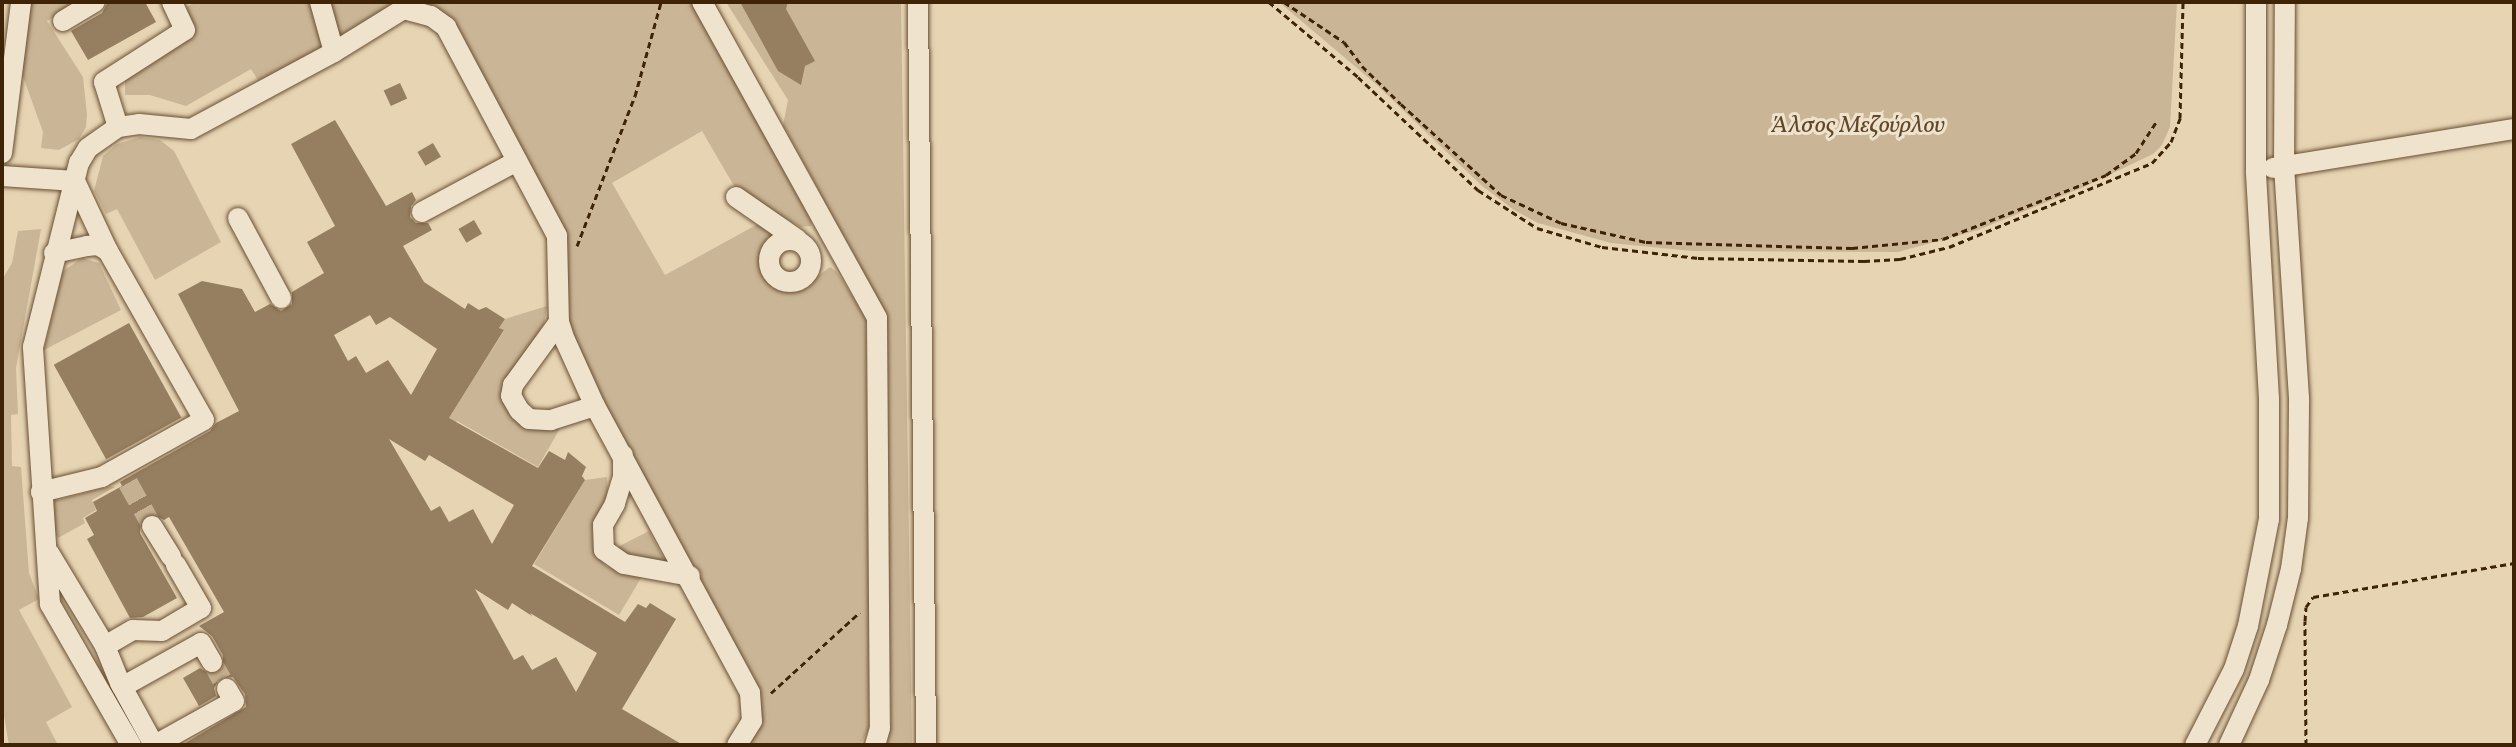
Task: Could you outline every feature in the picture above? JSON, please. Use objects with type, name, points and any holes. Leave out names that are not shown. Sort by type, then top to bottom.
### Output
[{"type":"street","points":[[2,153],[21,2]]},
{"type":"street","points":[[63,21],[95,2]]},
{"type":"street","points":[[118,127],[104,82],[185,30],[172,2]]},
{"type":"street","points":[[320,2],[334,52]]},
{"type":"street","points":[[702,2],[872,305],[879,334],[880,728],[875,745]]},
{"type":"street","points":[[918,2],[926,745]]},
{"type":"street","points":[[2195,745],[2234,669],[2262,565],[2269,519],[2269,399],[2256,171],[2256,2]]},
{"type":"street","points":[[2229,745],[2259,680],[2277,625],[2291,569],[2298,518],[2299,398],[2284,166],[2285,2]]},
{"type":"street","points":[[131,745],[50,604],[33,347],[54,253],[75,181],[88,148],[118,127],[139,124],[191,129],[334,52],[410,6],[446,27],[557,236],[559,322],[595,406],[690,576],[750,693],[753,714],[737,745]]},
{"type":"street","points":[[2256,171],[2514,129]]},
{"type":"street","points":[[422,212],[517,161]]},
{"type":"street","points":[[2,176],[75,181]]},
{"type":"street","points":[[41,492],[123,475],[204,420],[108,251],[75,181]]},
{"type":"street","points":[[736,197],[793,239],[840,248]]},
{"type":"street","points":[[238,218],[281,298]]},
{"type":"street","points":[[54,253],[98,245],[108,251]]},
{"type":"street","points":[[559,322],[513,385],[511,396],[529,419],[551,420],[595,406]]},
{"type":"street","points":[[622,453],[623,477],[615,504],[603,525],[604,550],[624,564],[690,576]]},
{"type":"street","points":[[105,646],[133,630],[162,631],[201,608],[152,526]]},
{"type":"street","points":[[47,550],[105,646],[155,745],[234,701],[227,689]]},
{"type":"street","points":[[108,704],[120,680],[201,643],[212,662]]},
{"type":"street","points":[[120,680],[123,704],[146,745]]},
{"type":"path","points":[[573,258],[635,96],[661,2]]},
{"type":"path","points":[[1269,2],[1358,77],[1478,190],[1537,228],[1602,247],[1698,258],[1864,261],[1900,259],[1949,247],[2152,163],[2171,142],[2180,118],[2183,2]]},
{"type":"path","points":[[1284,2],[1344,42],[1401,104],[1501,195],[1561,223],[1646,242],[1852,248],[1943,239],[2106,175],[2136,153],[2156,122]]},
{"type":"path","points":[[2306,745],[2305,621],[2306,607],[2313,597],[2514,563]]},
{"type":"path","points":[[753,714],[815,649],[880,594]]},
{"type":"green space","points":[[24,2],[78,2],[47,21],[83,77],[87,115],[86,127],[79,139],[59,150],[41,148],[43,132],[17,60]]},
{"type":"green space","points":[[195,2],[405,2],[261,85],[251,69],[186,106],[150,95],[125,95],[125,80],[172,45],[185,8]]},
{"type":"green space","points":[[426,2],[692,2],[812,219],[811,226],[801,227],[737,191],[702,131],[612,183],[665,275],[758,224],[771,234],[772,243],[764,258],[765,271],[774,287],[802,288],[830,267],[837,272],[866,318],[871,725],[860,745],[745,745],[758,721],[561,340],[556,249],[449,26],[415,9]]},
{"type":"green space","points":[[726,2],[901,2],[912,745],[887,745],[891,722],[884,310],[783,125],[788,100]]},
{"type":"green space","name":"Άλσος Μεζούρλου","points":[[1279,2],[2177,2],[2170,127],[2162,145],[2153,154],[2084,187],[1978,230],[1898,252],[1692,251],[1611,243],[1538,223],[1514,210],[1481,185],[1377,85]]},
{"type":"green space","points":[[140,137],[160,140],[174,151],[221,242],[155,280],[117,209],[106,214],[94,191],[103,156],[117,144]]},
{"type":"green space","points":[[41,229],[16,368],[18,414],[11,415],[12,466],[21,467],[29,573],[39,599],[19,610],[72,707],[46,722],[58,745],[9,745],[2,704],[2,280],[12,263],[18,231]]},
{"type":"green space","points":[[82,258],[99,263],[121,310],[44,350],[62,272]]},
{"type":"green space","points":[[547,306],[544,324],[508,398],[563,423],[538,467],[457,421],[453,425],[447,421],[504,331],[499,328],[505,319]]},
{"type":"green space","points":[[607,477],[608,499],[592,529],[593,546],[606,566],[620,572],[644,573],[619,615],[534,564],[585,480]]},
{"type":"green space","points":[[115,487],[92,500],[96,510],[83,518],[85,523],[58,538],[52,528],[53,501]]},
{"type":"green space","points":[[649,531],[667,565],[604,554]]},
{"type":"building","points":[[108,2],[145,2],[156,22],[88,60],[71,31],[102,13]]},
{"type":"building","points":[[740,2],[788,2],[786,9],[815,61],[805,66],[801,85],[778,71]]},
{"type":"building","points":[[400,83],[407,98],[391,106],[384,91]]},
{"type":"building","points":[[335,120],[386,206],[412,192],[416,200],[411,206],[410,217],[416,223],[428,223],[432,230],[403,246],[424,282],[465,309],[468,303],[479,310],[486,307],[505,319],[499,328],[504,330],[449,418],[538,468],[549,451],[565,460],[568,452],[586,467],[582,476],[585,480],[532,566],[625,622],[638,604],[646,608],[650,603],[676,619],[622,709],[683,745],[182,745],[246,707],[245,694],[233,677],[220,678],[214,688],[216,696],[199,706],[183,678],[200,668],[211,675],[223,669],[223,655],[212,636],[199,626],[224,612],[169,517],[164,520],[151,513],[141,519],[140,533],[177,598],[143,617],[130,618],[87,539],[94,535],[85,518],[97,511],[93,502],[122,486],[120,482],[239,411],[178,294],[202,281],[242,289],[255,312],[270,304],[281,311],[292,304],[292,292],[324,273],[307,242],[335,226],[291,144]],"holes":[[[370,315],[376,325],[390,317],[437,349],[411,395],[388,360],[366,373],[356,356],[348,361],[334,335]],[[389,439],[425,461],[429,455],[514,505],[492,544],[473,509],[449,522],[440,506],[431,511]],[[475,589],[508,610],[512,603],[597,653],[576,692],[556,657],[532,670],[523,655],[514,660]]]},
{"type":"building","points":[[433,143],[441,157],[425,166],[417,152]]},
{"type":"building","points":[[474,220],[482,234],[466,243],[458,229]]},
{"type":"building","points":[[129,323],[181,417],[106,459],[54,365]]},
{"type":"tunnel","points":[[128,483],[152,526]]},
{"type":"tunnel","points":[[212,662],[227,689]]}]
